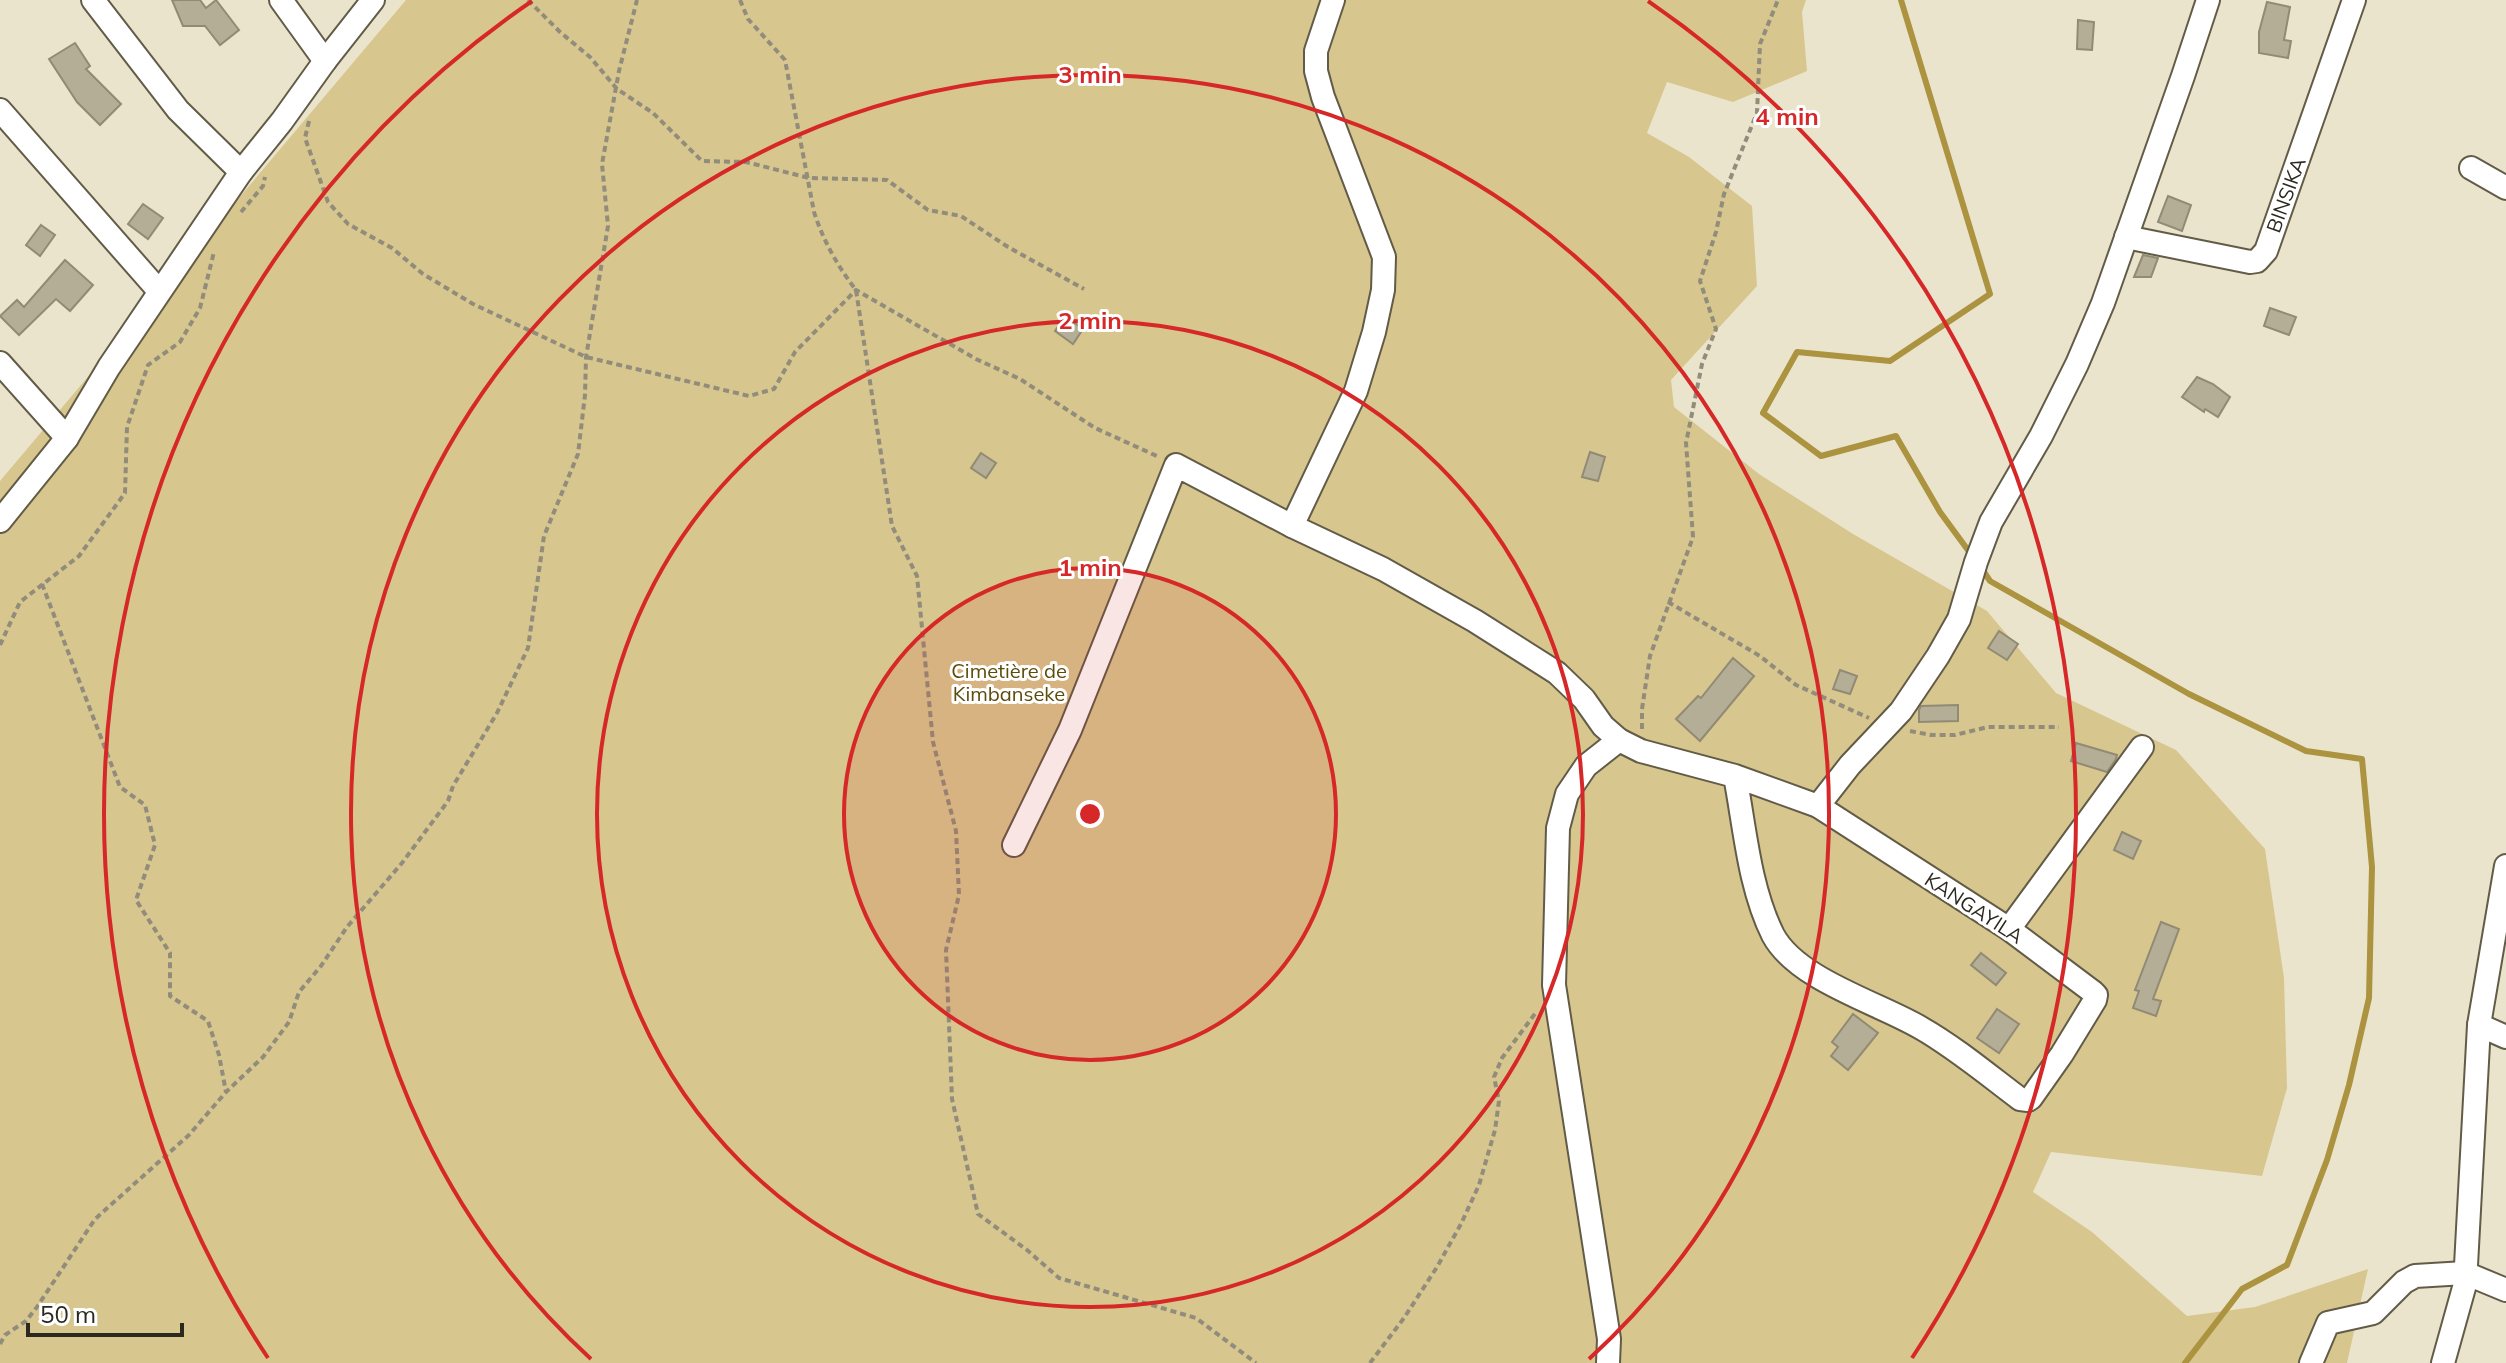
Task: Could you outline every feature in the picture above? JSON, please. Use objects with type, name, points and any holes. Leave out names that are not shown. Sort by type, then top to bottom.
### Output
[{"type":"street","points":[[93,0],[178,110],[241,172]]},
{"type":"street","points":[[281,0],[325,61]]},
{"type":"street","points":[[0,521],[67,438],[109,367],[241,172],[373,0]]},
{"type":"street","points":[[1292,526],[1356,391],[1383,290],[1384,257],[1316,71],[1316,51],[1333,0]]},
{"type":"street","points":[[1324,28],[1353,0]]},
{"type":"street","points":[[1818,806],[1850,765],[1901,711],[1959,619],[1991,522],[2041,436],[2077,364],[2126,237],[2208,0]]},
{"type":"street","name":"BINSIKA","points":[[2126,237],[2250,262],[2262,257],[2302,152],[2346,2]]},
{"type":"street","points":[[0,110],[159,291]]},
{"type":"street","points":[[2471,168],[2506,188]]},
{"type":"street","points":[[0,363],[67,438]]},
{"type":"street","points":[[1014,845],[1070,730],[1176,465],[1292,526],[1383,569],[1475,621],[1557,673],[1619,740],[1586,766],[1567,794],[1558,828],[1554,985],[1609,1339],[1608,1363]]},
{"type":"street","name":"KANGAYILA","points":[[1619,740],[1641,751],[1735,776],[1818,806],[2009,929],[2096,995],[2062,1054],[2028,1100],[2020,1099],[1919,1027],[1859,999],[1792,957],[1775,938],[1761,906],[1735,776]]},
{"type":"street","points":[[2009,929],[2142,747]]},
{"type":"street","points":[[2443,1363],[2465,1284],[2479,1025],[2506,866]]},
{"type":"street","points":[[2479,1025],[2506,1037]]},
{"type":"street","points":[[2311,1363],[2324,1329],[2332,1320],[2373,1313],[2409,1278],[2465,1273],[2506,1290]]},
{"type":"path","points":[[528,0],[590,57],[617,89],[653,113],[702,161],[746,162],[809,178],[887,180],[928,210],[961,216],[1008,247],[1084,289]]},
{"type":"path","points":[[0,1344],[5,1335],[26,1321],[37,1307],[95,1219],[189,1135],[226,1092],[263,1057],[289,1022],[299,992],[448,801],[453,786],[497,713],[528,648],[544,536],[578,454],[586,357],[608,226],[602,164],[619,71],[637,0]]},
{"type":"path","points":[[740,0],[748,19],[785,60],[820,231],[856,290],[976,359],[1020,379],[1095,428],[1176,465]]},
{"type":"path","points":[[1641,751],[1642,709],[1650,656],[1693,537],[1686,443],[1702,364],[1716,329],[1700,281],[1724,194],[1757,113],[1760,44],[1778,0]]},
{"type":"path","points":[[313,107],[305,138],[328,202],[348,224],[392,248],[423,274],[473,304],[586,357],[749,396],[774,389],[795,352],[856,290]]},
{"type":"path","points":[[235,220],[263,186],[267,173]]},
{"type":"path","points":[[0,645],[20,602],[79,556],[125,493],[127,427],[148,365],[180,342],[200,308],[216,243]]},
{"type":"path","points":[[856,290],[892,526],[917,576],[933,742],[956,831],[959,895],[946,950],[952,1099],[978,1214],[1059,1278],[1196,1318],[1256,1363]]},
{"type":"path","points":[[42,584],[120,787],[145,805],[155,845],[136,900],[170,953],[170,996],[208,1021],[226,1092]]},
{"type":"path","points":[[1668,602],[1760,656],[1796,685],[1863,714],[1885,729],[1955,735],[1988,727],[2059,727]]},
{"type":"path","points":[[1370,1363],[1404,1318],[1461,1224],[1479,1185],[1495,1130],[1499,1101],[1494,1077],[1502,1058],[1554,985]]},
{"type":"green space","name":"Cimetière de Kimbanseke","points":[[406,0],[1806,0],[1802,12],[1807,71],[1733,102],[1667,82],[1647,133],[1689,157],[1752,206],[1757,286],[1671,380],[1674,407],[1759,474],[1853,534],[1987,611],[2056,693],[2176,750],[2265,849],[2284,978],[2287,1088],[2262,1176],[2051,1152],[2033,1192],[2092,1232],[2187,1316],[2255,1307],[2368,1269],[2347,1363],[0,1363],[0,481]]},
{"type":"building","points":[[172,0],[200,0],[206,8],[216,0],[239,30],[220,45],[205,26],[183,26]]},
{"type":"building","points":[[2267,2],[2290,7],[2284,40],[2291,41],[2288,58],[2259,53],[2259,32]]},
{"type":"building","points":[[2078,20],[2094,22],[2092,50],[2077,49]]},
{"type":"building","points":[[75,43],[90,66],[86,69],[121,104],[100,125],[77,102],[49,59]]},
{"type":"building","points":[[2168,196],[2191,205],[2182,231],[2158,222]]},
{"type":"building","points":[[143,204],[163,218],[148,239],[128,224]]},
{"type":"building","points":[[41,225],[55,235],[40,256],[26,245]]},
{"type":"building","points":[[2143,255],[2158,258],[2151,277],[2134,277]]},
{"type":"building","points":[[65,260],[93,285],[70,311],[56,299],[19,335],[0,316],[17,300],[24,307]]},
{"type":"building","points":[[2270,308],[2296,317],[2289,335],[2264,326]]},
{"type":"building","points":[[1065,316],[1083,329],[1073,344],[1055,331]]},
{"type":"building","points":[[2197,377],[2230,397],[2218,417],[2205,409],[2204,412],[2182,397]]},
{"type":"building","points":[[1590,452],[1605,457],[1598,481],[1582,477]]},
{"type":"building","points":[[981,453],[996,463],[986,478],[971,468]]},
{"type":"building","points":[[1999,631],[2018,644],[2007,660],[1988,648]]},
{"type":"building","points":[[1733,658],[1754,676],[1700,741],[1676,719],[1698,696],[1701,698]]},
{"type":"building","points":[[1840,670],[1857,676],[1850,694],[1833,689]]},
{"type":"building","points":[[1958,705],[1958,721],[1919,722],[1921,706]]},
{"type":"building","points":[[2076,743],[2117,755],[2116,759],[2107,772],[2071,761]]},
{"type":"building","points":[[2122,832],[2141,841],[2133,859],[2114,850]]},
{"type":"building","points":[[2161,922],[2179,929],[2153,999],[2161,1001],[2156,1016],[2133,1008],[2139,991],[2135,990]]},
{"type":"building","points":[[1981,953],[2006,973],[1996,985],[1971,965]]},
{"type":"building","points":[[1997,1009],[2019,1024],[1999,1053],[1977,1038]]},
{"type":"building","points":[[1853,1014],[1878,1033],[1848,1070],[1831,1056],[1838,1047],[1832,1042]]},
{"type":"waterway","points":[[1901,0],[1990,294],[1890,361],[1797,352],[1763,413],[1821,456],[1896,436],[1940,512],[1973,557]]},
{"type":"waterway","points":[[1982,569],[1990,581],[2189,694],[2306,751],[2362,759],[2372,867],[2369,998],[2349,1085],[2327,1160],[2287,1265],[2242,1289],[2185,1363]]}]
